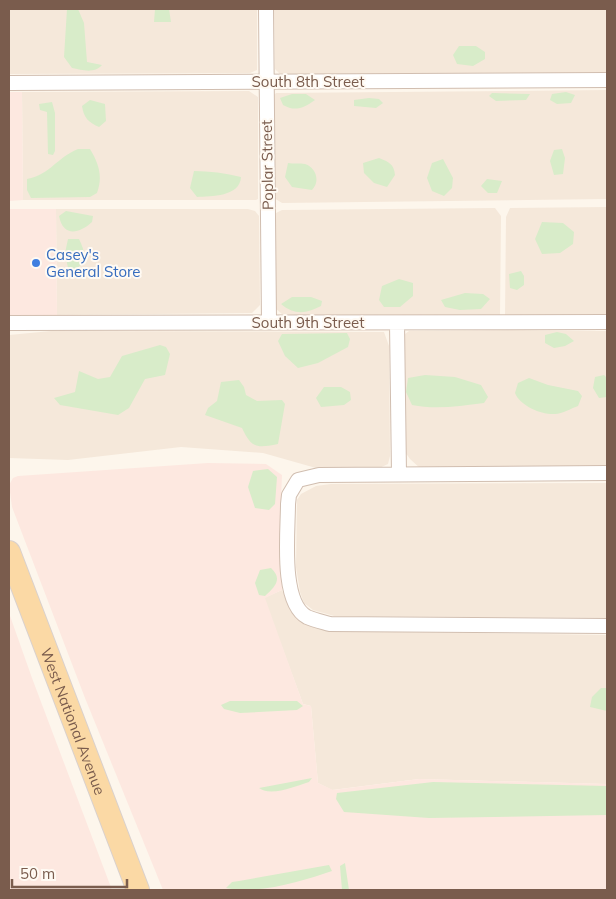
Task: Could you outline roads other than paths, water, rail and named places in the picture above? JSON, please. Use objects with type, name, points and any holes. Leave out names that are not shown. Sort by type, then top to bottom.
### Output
[{"type":"main road","name":"West National Avenue","points":[[9,552],[138,890]]},
{"type":"street","name":"Poplar Street","points":[[266,9],[269,321]]},
{"type":"street","name":"South 8th Street","points":[[9,83],[607,80]]},
{"type":"street","name":"South 9th Street","points":[[9,324],[269,321],[397,323],[607,322]]},
{"type":"street","points":[[397,323],[399,474]]},
{"type":"street","points":[[607,473],[319,475],[298,480],[289,495],[288,504],[289,584],[292,598],[307,617],[330,624],[607,626]]},
{"type":"place","name":"Casey's General Store","points":[[36,263]]}]
